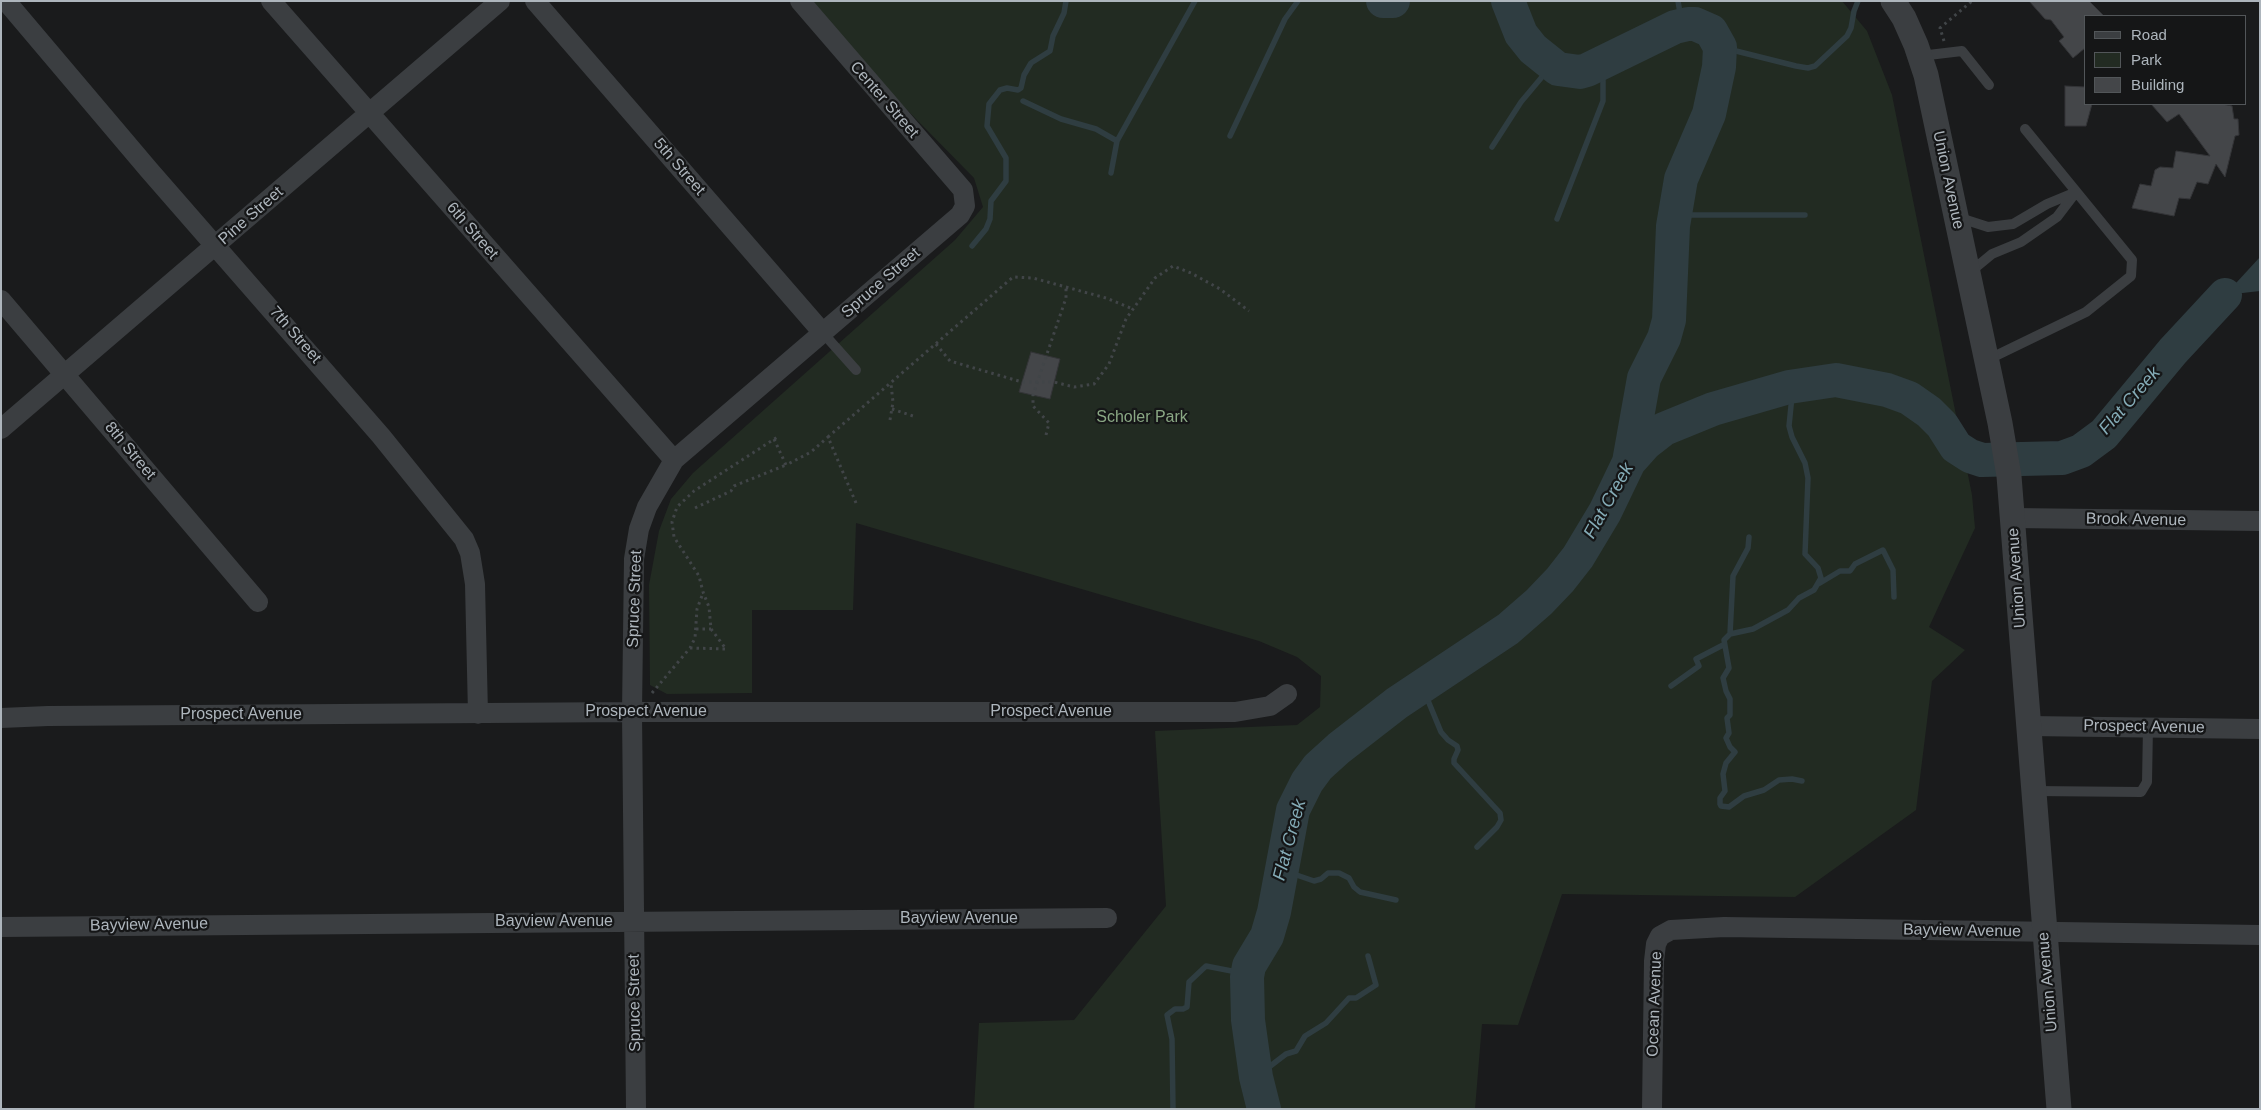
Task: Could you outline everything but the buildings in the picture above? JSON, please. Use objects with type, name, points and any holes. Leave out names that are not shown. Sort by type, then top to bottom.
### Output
[{"type":"street","name":"7th Street","points":[[6,1],[381,436],[464,539],[470,553],[475,584],[478,714]]},
{"type":"street","name":"6th Street","points":[[271,1],[368,114],[674,460]]},
{"type":"street","name":"Pine Street","points":[[1,429],[66,376],[500,1]]},
{"type":"street","name":"5th Street","points":[[535,1],[823,333]]},
{"type":"street","name":"Center Street","points":[[800,1],[962,190],[965,200]]},
{"type":"street","name":"Union Avenue","points":[[1892,1],[1904,18],[1926,75],[2000,423],[2012,509],[2044,932],[2060,1109]]},
{"type":"street","name":"Spruce Street","points":[[636,1109],[632,712],[634,559],[639,529],[660,481],[674,460],[960,215],[965,200]]},
{"type":"street","name":"8th Street","points":[[1,300],[258,602]]},
{"type":"street","name":"Brook Avenue","points":[[2012,509],[2260,522]]},
{"type":"street","name":"Prospect Avenue","points":[[1,718],[632,712],[1235,712],[1270,706],[1287,694]]},
{"type":"street","name":"Prospect Avenue","points":[[2028,726],[2260,728]]},
{"type":"street","name":"Bayview Avenue","points":[[1,927],[1107,918]]},
{"type":"street","name":"Bayview Avenue","points":[[1724,927],[2260,935]]},
{"type":"street","name":"Ocean Avenue","points":[[1652,1109],[1654,961],[1656,944],[1660,936],[1670,930],[1724,927]]},
{"type":"lane","points":[[1920,56],[1946,51],[1962,51],[1989,84]]},
{"type":"lane","points":[[1986,361],[2086,312],[2131,276],[2132,260],[2025,129]]},
{"type":"lane","points":[[1956,217],[1988,227],[2014,224],[2047,204],[2076,192]]},
{"type":"lane","points":[[1968,274],[1992,254],[2021,242],[2056,217],[2076,192]]},
{"type":"lane","points":[[823,333],[856,370]]},
{"type":"lane","points":[[2033,791],[2141,792],[2147,782],[2148,727]]},
{"type":"path","points":[[1946,51],[1940,28],[1972,1]]},
{"type":"path","points":[[936,344],[950,361],[1022,382],[1054,382],[1074,387],[1094,384],[1110,364],[1126,319],[1155,278],[1173,266],[1191,273],[1220,289],[1249,311]]},
{"type":"path","points":[[695,508],[731,491],[734,486],[786,465],[811,452],[1013,277],[1034,278],[1106,298],[1133,309]]},
{"type":"path","points":[[1046,435],[1049,423],[1033,406],[1033,395],[1053,331],[1066,298],[1066,288]]},
{"type":"path","points":[[890,420],[893,402],[891,383]]},
{"type":"path","points":[[892,409],[916,417]]},
{"type":"path","points":[[690,648],[726,649],[711,629],[710,606],[703,592],[699,576],[674,537],[672,522],[677,507],[686,496],[779,436]]},
{"type":"path","points":[[828,437],[856,503]]},
{"type":"path","points":[[774,439],[786,465]]},
{"type":"path","points":[[632,712],[649,696],[690,648],[695,638],[697,609],[703,592]]},
{"type":"path","points":[[696,629],[711,629]]},
{"type":"green space","name":"Scholer Park","points":[[800,1],[1842,1],[1867,31],[1892,95],[1972,495],[1975,528],[1929,627],[1965,650],[1932,681],[1916,810],[1795,897],[1562,894],[1518,1025],[1482,1024],[1475,1109],[974,1109],[979,1023],[1074,1020],[1166,906],[1155,731],[1297,725],[1320,707],[1321,676],[1297,657],[1259,641],[856,523],[853,610],[752,610],[752,693],[667,694],[650,685],[649,585],[659,531],[671,499],[693,473],[955,240],[983,207],[974,178]]},
{"type":"shaded area","points":[[2260,257],[2260,291],[2225,295]]},
{"type":"waterway","points":[[972,246],[986,229],[990,219],[991,201],[1006,181],[1006,158],[987,126],[989,104],[1000,90],[1007,88],[1018,90],[1021,88],[1024,75],[1031,63],[1050,51],[1053,36],[1064,13],[1066,1]]},
{"type":"waterway","points":[[1111,173],[1117,141],[1195,1]]},
{"type":"waterway","points":[[1230,136],[1285,19],[1298,1]]},
{"type":"waterway","points":[[1383,1],[1393,1]]},
{"type":"waterway","points":[[1508,1],[1521,34],[1533,49],[1558,69],[1580,72],[1587,70],[1675,27],[1688,24],[1695,24],[1711,31],[1720,47],[1719,67],[1709,114],[1681,179],[1673,226],[1669,320],[1664,338],[1644,378],[1629,462]]},
{"type":"waterway","points":[[1678,1],[1682,25]]},
{"type":"waterway","points":[[1720,47],[1796,66],[1808,68],[1815,66],[1847,36],[1858,1]]},
{"type":"waterway","points":[[1492,147],[1521,102],[1552,65]]},
{"type":"waterway","points":[[1557,219],[1603,101],[1603,80],[1598,65]]},
{"type":"waterway","points":[[1023,101],[1061,119],[1096,129],[1117,141]]},
{"type":"waterway","points":[[1675,215],[1805,215]]},
{"type":"waterway","name":"Flat Creek","points":[[1264,1109],[1256,1077],[1248,1020],[1247,977],[1249,966],[1267,936],[1274,912],[1293,810],[1307,782],[1318,767],[1339,748],[1397,703],[1508,629],[1539,602],[1578,557],[1605,512],[1629,462],[1646,443],[1664,429],[1713,409],[1789,387],[1836,380],[1887,390],[1909,398],[1929,412],[1942,425],[1956,447],[1970,456],[1982,460],[2062,458],[2081,451],[2104,434],[2173,351],[2225,295]]},
{"type":"waterway","points":[[1793,386],[1789,426],[1792,437],[1805,463],[1808,478],[1805,554],[1818,568],[1821,578],[1814,590],[1799,598],[1788,610],[1753,629],[1730,634],[1724,640],[1729,668],[1723,678],[1730,699],[1730,715],[1727,718],[1729,733],[1726,738],[1730,747],[1735,752],[1726,763],[1723,774],[1725,791],[1720,798],[1720,804],[1721,806],[1729,807],[1744,796],[1764,790],[1779,780],[1792,779],[1802,781]]},
{"type":"waterway","points":[[1730,634],[1733,576],[1748,548],[1749,537]]},
{"type":"waterway","points":[[1820,583],[1840,571],[1850,571],[1855,564],[1883,550],[1893,570],[1894,597]]},
{"type":"waterway","points":[[1671,686],[1699,666],[1696,659],[1723,645]]},
{"type":"waterway","points":[[1422,686],[1441,732],[1457,746],[1458,750],[1454,763],[1500,813],[1501,820],[1497,827],[1477,847]]},
{"type":"waterway","points":[[1282,870],[1314,881],[1321,879],[1328,873],[1339,873],[1349,878],[1354,887],[1360,892],[1396,900]]},
{"type":"waterway","points":[[1256,1077],[1286,1054],[1296,1051],[1305,1036],[1326,1023],[1349,998],[1356,998],[1376,985],[1368,956]]},
{"type":"waterway","points":[[1173,1109],[1172,1039],[1167,1015],[1175,1009],[1187,1007],[1189,982],[1206,966],[1247,974]]}]
